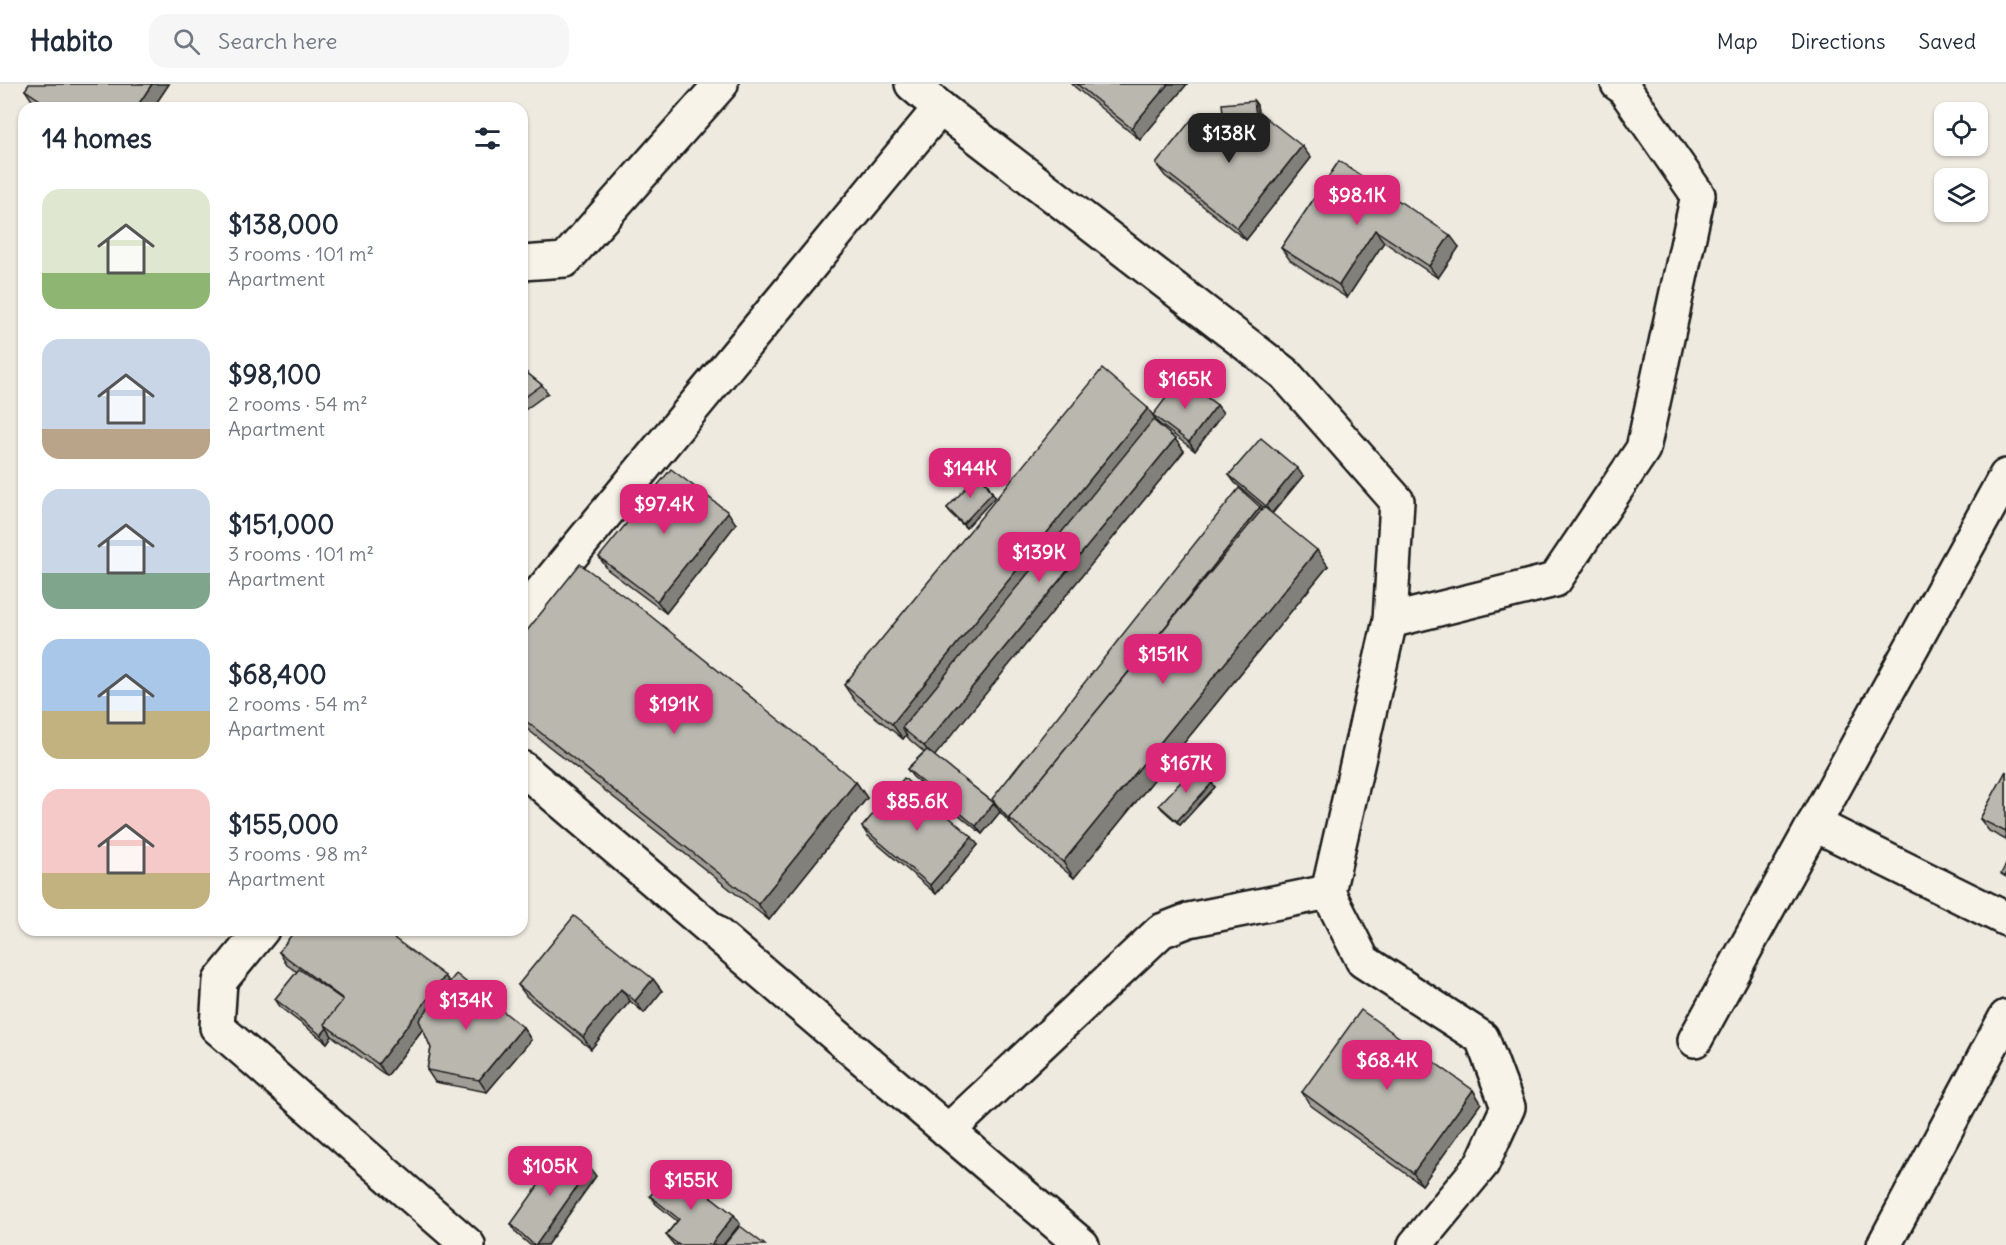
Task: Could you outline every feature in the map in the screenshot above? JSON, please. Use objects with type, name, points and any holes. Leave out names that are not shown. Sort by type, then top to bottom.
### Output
[{"type":"street","points":[[528,262],[565,260],[721,84]]},
{"type":"street","points":[[912,84],[1285,374],[1397,501],[1390,621],[1328,892],[1363,961],[1482,1038],[1508,1107],[1482,1164],[1415,1245]]},
{"type":"street","points":[[1390,621],[1555,580],[1643,448],[1698,195],[1623,87],[1618,84]]},
{"type":"street","points":[[528,608],[940,108]]},
{"type":"street","points":[[1695,1040],[2006,476]]},
{"type":"street","points":[[528,773],[1082,1245]]},
{"type":"street","points":[[1814,824],[2006,919]]},
{"type":"street","points":[[948,1131],[1161,931],[1189,920],[1328,892]]},
{"type":"street","points":[[257,936],[220,981],[217,1027],[468,1245]]},
{"type":"street","points":[[1884,1245],[2006,1017]]},
{"type":"building","points":[[29,84],[152,84],[140,102],[43,102],[25,90]]},
{"type":"building","points":[[1077,84],[1168,84],[1131,128]]},
{"type":"building","points":[[1254,101],[1256,126],[1225,130],[1222,104]]},
{"type":"building","points":[[1260,113],[1302,146],[1237,228],[1156,164],[1196,114],[1217,131],[1256,127]]},
{"type":"building","points":[[1339,161],[1450,235],[1429,266],[1375,230],[1339,285],[1281,248]]},
{"type":"building","points":[[1102,369],[1148,408],[892,724],[844,685]]},
{"type":"building","points":[[528,374],[542,385],[528,395]]},
{"type":"building","points":[[1181,378],[1217,405],[1189,442],[1153,415]]},
{"type":"building","points":[[1153,420],[1175,439],[924,746],[902,728]]},
{"type":"building","points":[[1261,438],[1297,468],[1266,506],[1229,475]]},
{"type":"building","points":[[671,469],[728,512],[657,601],[599,557]]},
{"type":"building","points":[[980,473],[992,493],[963,524],[947,508]]},
{"type":"building","points":[[1239,488],[1260,507],[1009,818],[1011,822],[992,799]]},
{"type":"building","points":[[1264,507],[1317,550],[1063,862],[1009,818]]},
{"type":"building","points":[[580,564],[642,609],[856,782],[758,904],[528,723],[528,629]]},
{"type":"building","points":[[927,750],[994,803],[976,826],[907,769]]},
{"type":"building","points":[[1195,767],[1212,783],[1177,821],[1159,805]]},
{"type":"building","points":[[2006,771],[2006,832],[1980,819]]},
{"type":"building","points":[[904,778],[972,837],[930,885],[862,827]]},
{"type":"building","points":[[2006,864],[2006,877],[2001,874]]},
{"type":"building","points":[[574,916],[653,979],[635,1001],[621,989],[583,1037],[518,985]]},
{"type":"building","points":[[291,936],[391,936],[445,976],[378,1064],[324,1024],[343,999],[279,952]]},
{"type":"building","points":[[299,969],[343,1000],[324,1024],[327,1028],[321,1035],[275,999]]},
{"type":"building","points":[[456,974],[523,1027],[479,1080],[427,1070],[431,1048],[419,1020]]},
{"type":"building","points":[[1361,1010],[1473,1090],[1413,1173],[1302,1092]]},
{"type":"building","points":[[564,1149],[590,1168],[534,1245],[511,1224]]},
{"type":"building","points":[[673,1167],[734,1215],[711,1245],[679,1245],[666,1235],[679,1219],[650,1196]]},
{"type":"building","points":[[740,1226],[765,1245],[724,1245]]}]
